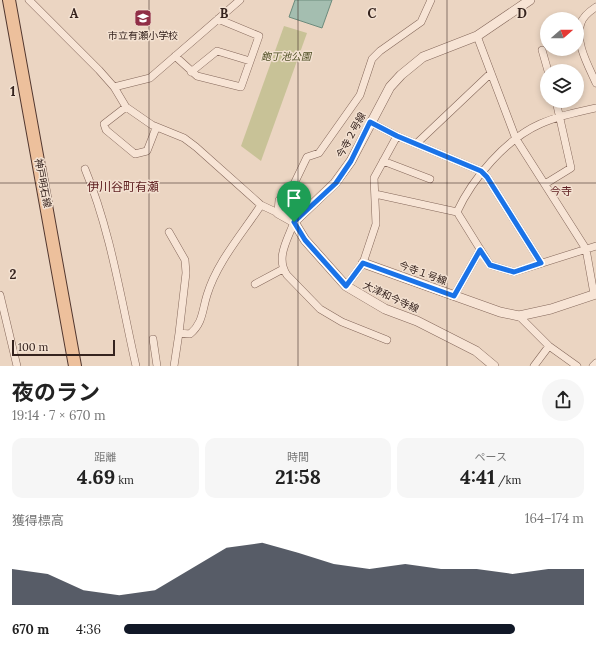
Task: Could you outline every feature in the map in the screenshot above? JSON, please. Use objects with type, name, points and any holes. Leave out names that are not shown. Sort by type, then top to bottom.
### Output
[{"type":"main road","name":"神戸明石線","points":[[9,0],[75,366]]},
{"type":"street","points":[[29,0],[99,70],[114,87],[126,107],[156,128],[184,138],[261,205],[278,213],[279,200],[294,186],[306,157],[319,153],[360,95],[372,59],[380,51],[421,22],[430,0]]},
{"type":"street","points":[[114,87],[143,81],[150,78],[240,0]]},
{"type":"street","name":"今寺２号線","points":[[294,222],[336,183],[351,161],[370,122],[390,87],[412,65],[423,57],[477,36],[530,0]]},
{"type":"street","points":[[584,18],[588,12],[596,7]]},
{"type":"street","points":[[176,56],[196,76],[241,87],[259,36],[218,20]]},
{"type":"street","points":[[477,36],[516,139],[586,249],[595,294]]},
{"type":"street","points":[[584,48],[596,83]]},
{"type":"street","points":[[191,72],[217,51],[250,61]]},
{"type":"street","points":[[416,144],[491,73]]},
{"type":"street","points":[[126,107],[104,124],[106,130],[136,154],[147,151],[156,128]]},
{"type":"street","points":[[544,184],[571,168],[558,108]]},
{"type":"street","points":[[457,212],[481,171],[516,139],[538,124],[560,116],[596,108]]},
{"type":"street","points":[[370,122],[397,136],[481,171],[487,177],[541,263]]},
{"type":"street","points":[[346,286],[363,263],[376,224],[374,178],[397,136]]},
{"type":"street","points":[[383,161],[430,179]]},
{"type":"street","points":[[85,169],[94,192],[106,233],[136,366]]},
{"type":"street","points":[[375,194],[457,212],[490,265],[514,272],[596,246]]},
{"type":"street","points":[[179,333],[190,334],[198,327],[212,282],[223,261],[261,205]]},
{"type":"street","name":"大津和今寺線","points":[[278,213],[294,222],[305,240],[346,286],[385,309],[417,321],[476,351],[494,366]]},
{"type":"street","points":[[294,222],[281,256],[283,269],[320,309],[342,322],[387,340]]},
{"type":"street","points":[[169,232],[185,260],[186,273],[175,366]]},
{"type":"street","points":[[454,296],[480,250]]},
{"type":"street","name":"今寺１号線","points":[[363,263],[500,312],[520,316],[551,309],[595,294]]},
{"type":"street","points":[[255,284],[283,269]]},
{"type":"street","points":[[0,295],[17,366]]},
{"type":"street","points":[[520,316],[549,346],[576,366]]},
{"type":"street","points":[[153,339],[157,366]]},
{"type":"street","points":[[534,366],[549,346]]},
{"type":"street","points":[[593,366],[596,363]]},
{"type":"green space","name":"鉋丁池公園","points":[[284,26],[307,33],[261,161],[241,146]]},
{"type":"shaded area","points":[[295,0],[332,0],[322,28],[289,17]]},
{"type":"place","name":"市立有瀬小学校","points":[[143,18]]},
{"type":"district","name":"伊川谷町有瀬","points":[[123,186]]},
{"type":"district","name":"今寺","points":[[561,191]]},
{"type":"route","points":[[370,122],[397,136],[481,171],[487,177],[541,263],[514,272],[490,265],[480,250],[454,296],[363,263],[346,286],[339,280],[305,240],[294,222],[336,183],[351,161],[370,122]]}]
